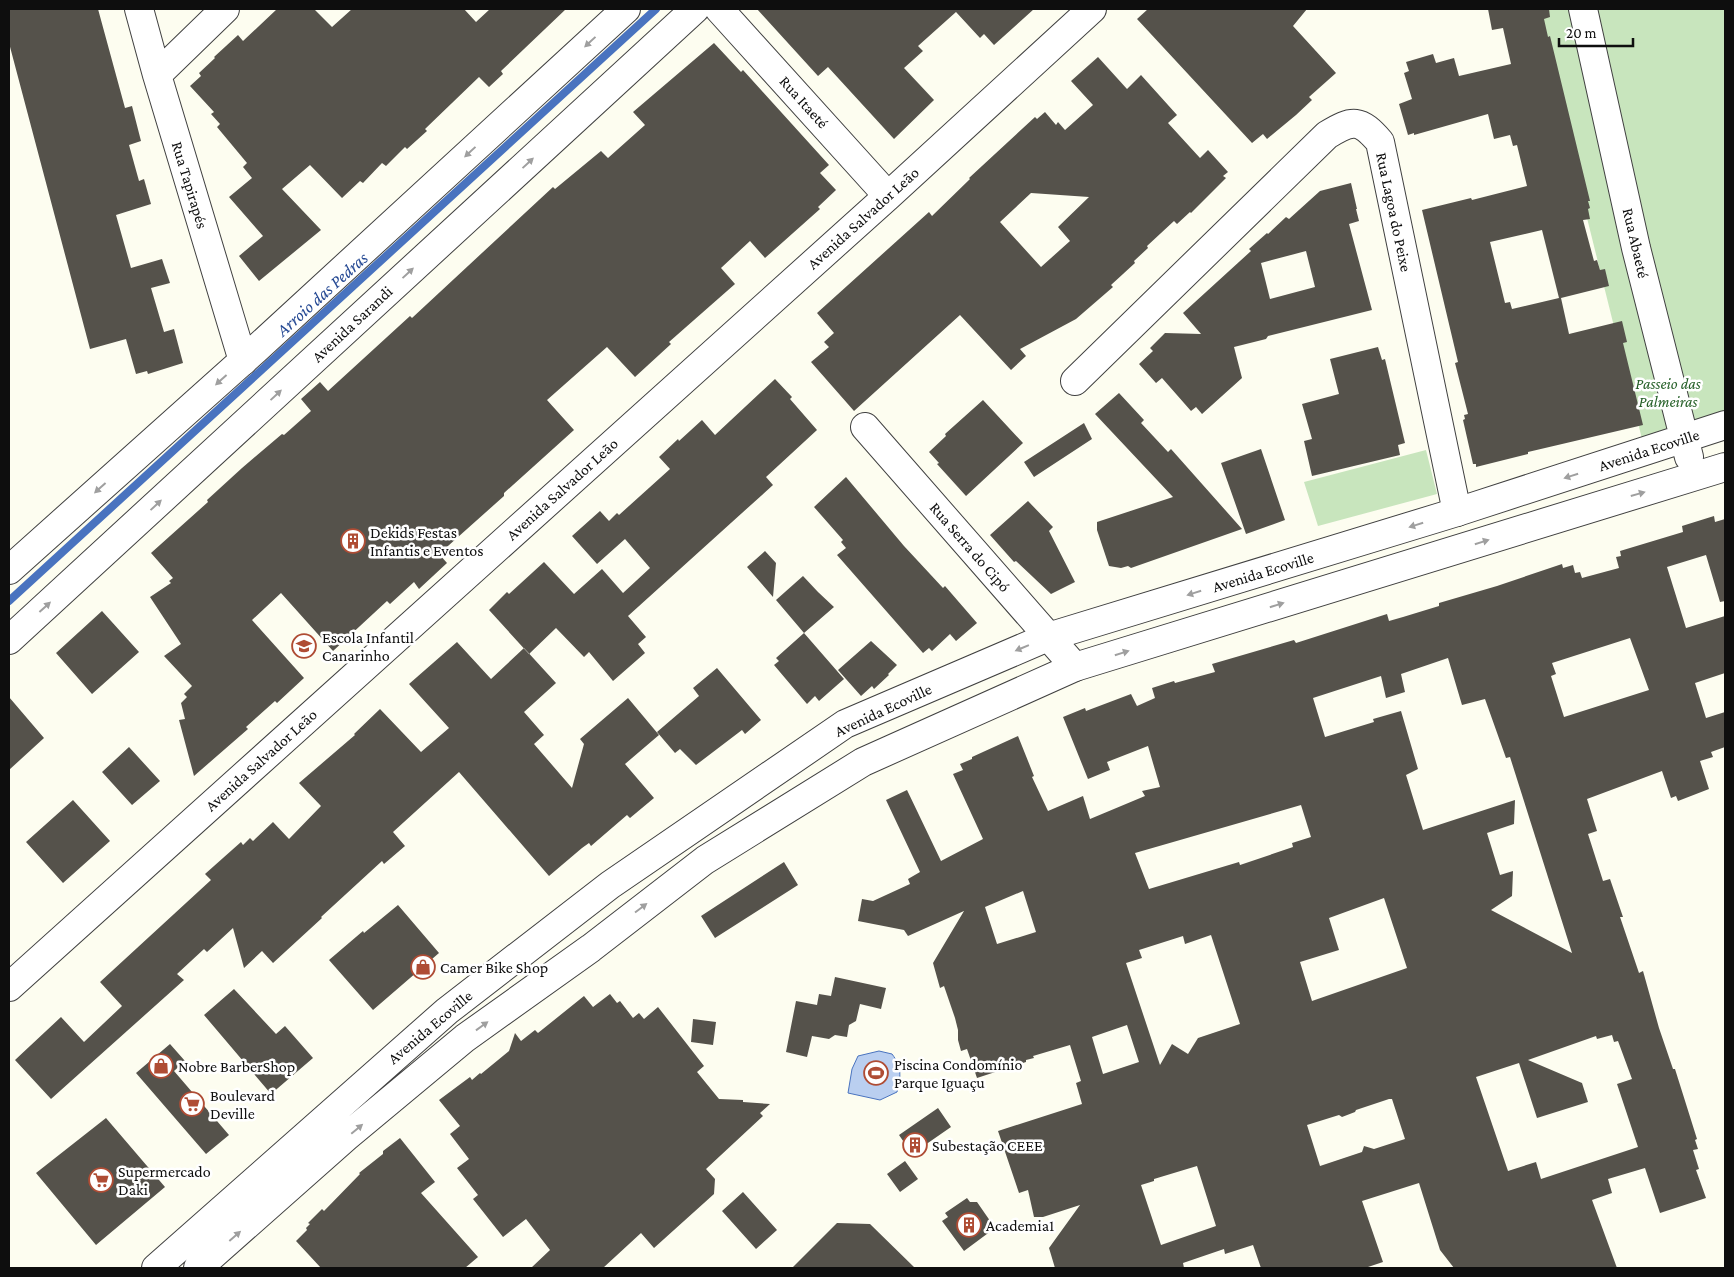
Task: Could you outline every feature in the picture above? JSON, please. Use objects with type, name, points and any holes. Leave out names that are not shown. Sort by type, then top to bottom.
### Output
[{"type":"street","name":"Rua Tapirapés","points":[[139,9],[243,361]]},
{"type":"street","points":[[157,75],[225,9]]},
{"type":"street","points":[[9,570],[243,361],[626,9]]},
{"type":"street","name":"Avenida Sarandi","points":[[9,640],[695,9]]},
{"type":"street","name":"Rua Itaeté","points":[[719,9],[888,196]]},
{"type":"street","name":"Avenida Salvador Leão","points":[[9,987],[888,196],[1092,9]]},
{"type":"street","name":"Rua Abaeté","points":[[1583,9],[1636,248],[1695,476]]},
{"type":"street","name":"Rua Lagoa do Peixe","points":[[1075,381],[1327,135],[1341,126],[1354,123],[1368,129],[1380,142],[1457,512]]},
{"type":"street","name":"Avenida Ecoville","points":[[156,1268],[447,1011],[618,879],[845,724],[1048,637],[1457,512],[1725,425]]},
{"type":"street","name":"Rua Serra do Cipó","points":[[865,427],[1075,667]]},
{"type":"street","name":"Avenida Ecoville","points":[[198,1268],[346,1138],[466,1038],[705,860],[863,762],[1075,667],[1725,467]]},
{"type":"street","points":[[589,901],[601,939]]},
{"type":"street","points":[[568,917],[582,929],[601,939]]},
{"type":"green space","name":"Passeio das Palmeiras","points":[[1535,9],[1725,9],[1725,414],[1642,439]]},
{"type":"green space","points":[[1426,450],[1437,494],[1318,526],[1304,482]]},
{"type":"water","name":"Piscina Condomínio Parque Iguaçu","points":[[879,1051],[892,1054],[898,1063],[900,1077],[897,1092],[880,1100],[848,1093],[852,1069],[858,1056]]},
{"type":"building","points":[[9,9],[98,9],[125,108],[132,106],[141,141],[129,145],[139,181],[144,179],[151,204],[116,215],[131,268],[162,259],[170,283],[151,288],[164,332],[174,329],[183,363],[148,374],[147,371],[136,374],[126,339],[90,349],[9,43]]},
{"type":"building","points":[[277,9],[314,9],[332,27],[352,9],[464,9],[476,22],[490,9],[566,9],[501,71],[503,74],[489,87],[479,77],[407,149],[405,147],[386,166],[382,163],[363,183],[360,181],[342,198],[310,165],[282,189],[321,230],[259,281],[239,256],[263,236],[229,197],[252,178],[243,167],[247,163],[217,127],[220,124],[211,114],[214,112],[190,86],[201,76],[199,73],[214,57],[238,35],[243,41]]},
{"type":"building","points":[[757,9],[1034,9],[994,45],[984,34],[980,38],[956,12],[918,46],[923,51],[904,68],[934,100],[894,139],[828,67],[818,76]]},
{"type":"building","points":[[1148,9],[1307,9],[1293,26],[1336,73],[1309,97],[1312,100],[1296,115],[1267,139],[1263,134],[1252,143],[1137,19]]},
{"type":"building","points":[[1488,9],[1549,9],[1550,17],[1544,19],[1548,37],[1550,36],[1590,201],[1588,201],[1590,208],[1588,209],[1590,219],[1583,220],[1594,261],[1597,260],[1600,270],[1605,269],[1609,286],[1561,298],[1569,334],[1622,321],[1627,342],[1623,343],[1643,425],[1528,452],[1528,454],[1476,467],[1476,464],[1473,464],[1463,420],[1465,419],[1464,415],[1468,414],[1455,363],[1458,362],[1422,210],[1527,186],[1517,145],[1513,146],[1510,135],[1494,139],[1488,114],[1414,135],[1414,133],[1408,135],[1399,104],[1412,99],[1404,73],[1409,71],[1406,62],[1433,54],[1436,63],[1454,58],[1459,76],[1511,64],[1503,28],[1492,30]],"holes":[[[1542,230],[1559,298],[1512,309],[1510,302],[1505,303],[1490,242]]]},
{"type":"building","points":[[714,43],[741,72],[743,70],[829,165],[820,173],[836,190],[818,207],[820,209],[765,258],[750,241],[721,268],[735,284],[669,342],[671,344],[635,377],[607,347],[547,400],[574,430],[439,554],[447,563],[419,589],[414,582],[390,604],[387,601],[333,651],[281,593],[252,620],[304,678],[277,703],[275,701],[246,727],[248,729],[194,776],[179,720],[185,719],[181,703],[187,697],[184,694],[192,686],[164,656],[181,644],[150,597],[171,583],[169,581],[173,578],[151,553],[208,502],[207,500],[242,468],[311,411],[301,399],[320,382],[328,391],[410,316],[412,318],[553,187],[555,189],[601,151],[608,158],[645,125],[633,112]]},
{"type":"building","points":[[1098,57],[1127,89],[1141,75],[1177,115],[1168,123],[1200,158],[1208,150],[1228,172],[1223,176],[1226,178],[1191,213],[1177,224],[1174,221],[1147,246],[1148,248],[1134,261],[1135,263],[1111,285],[1113,287],[1076,319],[1020,349],[1026,356],[1011,370],[960,315],[854,411],[811,362],[829,347],[824,342],[834,333],[817,313],[929,212],[932,216],[969,178],[1035,117],[1037,119],[1045,112],[1056,125],[1058,122],[1065,130],[1093,105],[1071,81]],"holes":[[[1031,193],[1089,197],[1058,227],[1070,241],[1041,267],[1000,222]]]},
{"type":"building","points":[[1351,183],[1359,221],[1349,224],[1372,310],[1268,336],[1266,339],[1234,347],[1242,378],[1202,414],[1196,407],[1191,411],[1162,378],[1156,383],[1139,364],[1153,351],[1150,348],[1165,333],[1201,334],[1183,313],[1251,251],[1249,249],[1286,217],[1289,219],[1320,191]],"holes":[[[1306,251],[1315,287],[1270,299],[1261,263]]]},
{"type":"building","points":[[1378,347],[1382,360],[1385,359],[1405,443],[1398,445],[1400,455],[1312,476],[1304,441],[1312,439],[1302,404],[1339,394],[1330,359]]},
{"type":"building","points":[[775,379],[792,397],[790,399],[817,430],[766,477],[773,485],[628,616],[646,637],[638,644],[645,653],[613,681],[589,652],[584,657],[556,628],[529,654],[489,610],[507,592],[509,594],[544,562],[574,594],[602,569],[623,593],[650,568],[625,539],[597,564],[572,536],[600,511],[609,521],[617,513],[619,515],[670,469],[659,457],[702,420],[715,435]]},
{"type":"building","points":[[1119,393],[1144,420],[1141,423],[1168,452],[1171,449],[1242,529],[1131,568],[1128,566],[1121,568],[1109,566],[1097,530],[1097,522],[1173,497],[1095,414]]},
{"type":"building","points":[[983,400],[1023,443],[966,496],[937,464],[939,463],[929,452],[946,436],[945,434]]},
{"type":"building","points":[[1084,423],[1092,439],[1034,477],[1024,462]]},
{"type":"building","points":[[1261,449],[1285,520],[1246,534],[1221,463]]},
{"type":"building","points":[[846,477],[904,546],[943,588],[945,586],[977,623],[956,641],[950,634],[932,651],[929,648],[923,653],[837,555],[846,548],[841,542],[843,540],[814,507]]},
{"type":"building","points":[[1028,501],[1053,527],[1049,531],[1075,582],[1051,594],[1016,561],[1014,562],[990,535]]},
{"type":"building","points":[[1714,516],[1715,522],[1725,519],[1725,601],[1720,602],[1706,555],[1667,567],[1686,628],[1725,616],[1725,673],[1695,683],[1706,718],[1725,712],[1725,747],[1711,752],[1713,757],[1700,761],[1709,789],[1678,801],[1676,796],[1671,798],[1662,771],[1587,799],[1597,831],[1588,834],[1603,881],[1610,879],[1623,917],[1620,917],[1639,973],[1643,971],[1659,1028],[1673,1069],[1675,1069],[1697,1139],[1695,1140],[1698,1149],[1693,1150],[1699,1169],[1696,1170],[1706,1198],[1660,1213],[1645,1168],[1608,1179],[1612,1193],[1592,1200],[1617,1268],[1454,1268],[1440,1250],[1419,1183],[1362,1201],[1383,1262],[1365,1268],[1261,1268],[1253,1245],[1225,1254],[1224,1249],[1183,1263],[1184,1268],[1055,1268],[1049,1248],[1080,1205],[1043,1217],[1034,1217],[1028,1190],[1019,1193],[998,1131],[1082,1104],[1076,1083],[1081,1081],[1070,1045],[1033,1056],[1034,1058],[1026,1060],[1026,1062],[977,1078],[967,1049],[961,1051],[955,1018],[944,986],[940,988],[933,963],[964,911],[908,936],[904,930],[858,921],[862,899],[873,901],[910,884],[908,879],[920,872],[886,800],[907,790],[941,861],[983,839],[953,774],[963,770],[960,764],[1018,736],[1034,776],[1032,777],[1048,811],[1083,796],[1090,819],[1145,796],[1142,791],[1160,787],[1148,746],[1107,762],[1110,770],[1088,779],[1063,717],[1085,708],[1086,711],[1131,694],[1137,706],[1155,698],[1152,688],[1215,672],[1212,664],[1294,640],[1296,643],[1387,614],[1389,621],[1403,617],[1439,606],[1439,603],[1562,564],[1563,568],[1573,565],[1575,573],[1580,572],[1582,578],[1619,568],[1616,557],[1621,556],[1620,551],[1683,532],[1682,526]],"holes":[[[1630,638],[1649,690],[1564,717],[1551,676],[1556,674],[1552,663]],[[1448,658],[1462,705],[1485,699],[1506,758],[1510,757],[1572,953],[1491,910],[1512,896],[1513,871],[1500,875],[1487,833],[1514,824],[1515,800],[1423,830],[1406,775],[1418,769],[1401,711],[1373,719],[1374,722],[1325,737],[1313,698],[1381,676],[1386,698],[1405,692],[1401,674]],[[1301,805],[1311,837],[1292,843],[1293,847],[1240,865],[1239,862],[1149,889],[1135,853]],[[1023,891],[1036,932],[997,944],[985,907]],[[1384,898],[1407,968],[1312,1001],[1300,962],[1339,950],[1329,918]],[[1211,935],[1240,1024],[1198,1038],[1188,1054],[1172,1044],[1160,1065],[1126,963],[1142,958],[1139,950],[1183,936],[1185,944]],[[1127,1025],[1139,1062],[1103,1074],[1092,1037]],[[1612,1035],[1614,1042],[1618,1041],[1632,1079],[1617,1084],[1638,1147],[1541,1179],[1536,1162],[1508,1171],[1476,1077],[1519,1063],[1537,1118],[1588,1102],[1582,1083],[1528,1060],[1596,1036],[1597,1039]],[[1392,1099],[1405,1139],[1374,1149],[1364,1146],[1362,1152],[1320,1166],[1307,1125],[1339,1115],[1342,1117],[1356,1110]],[[1197,1166],[1216,1226],[1161,1245],[1141,1185],[1154,1181],[1154,1179]]]},
{"type":"building","points":[[765,551],[776,563],[773,597],[747,567]]},
{"type":"building","points":[[803,576],[834,607],[804,633],[776,600]]},
{"type":"building","points":[[102,611],[139,652],[92,694],[56,653]]},
{"type":"building","points":[[804,633],[844,679],[819,701],[815,696],[807,704],[774,665],[779,661],[776,658]]},
{"type":"building","points":[[871,641],[897,665],[874,689],[872,686],[861,696],[838,670]]},
{"type":"building","points":[[457,642],[491,679],[524,648],[556,683],[524,712],[544,735],[534,744],[572,788],[584,744],[580,739],[628,698],[659,735],[625,764],[654,798],[630,818],[627,815],[591,846],[589,843],[582,848],[549,876],[459,772],[393,832],[405,846],[384,864],[382,861],[273,963],[262,951],[244,968],[233,928],[207,952],[204,949],[177,974],[184,980],[51,1099],[15,1060],[61,1017],[84,1042],[122,1006],[100,982],[211,880],[205,874],[241,842],[243,845],[250,838],[253,841],[273,822],[289,839],[321,806],[299,783],[355,735],[380,709],[421,752],[449,728],[409,684]]},
{"type":"building","points":[[717,668],[761,720],[745,734],[742,730],[696,765],[680,749],[675,753],[657,732],[699,696],[693,688]]},
{"type":"building","points":[[9,697],[44,738],[9,770]]},
{"type":"building","points":[[129,747],[160,781],[132,805],[102,772]]},
{"type":"building","points":[[73,800],[110,841],[63,883],[26,842]]},
{"type":"building","points":[[784,862],[798,885],[715,938],[701,916]]},
{"type":"building","points":[[398,905],[439,953],[373,1010],[329,960]]},
{"type":"building","points":[[835,977],[886,988],[881,1009],[860,1004],[856,1021],[849,1025],[847,1037],[835,1035],[829,1039],[812,1036],[807,1057],[786,1052],[796,1001],[817,1005],[819,994],[831,996]]},
{"type":"building","points":[[234,989],[276,1034],[285,1026],[313,1058],[271,1094],[204,1015]]},
{"type":"building","points":[[610,994],[617,1003],[620,1001],[633,1018],[639,1013],[644,1019],[658,1007],[704,1066],[697,1072],[719,1099],[770,1104],[760,1113],[763,1116],[706,1169],[715,1179],[714,1194],[654,1248],[641,1233],[603,1268],[531,1268],[550,1250],[526,1219],[503,1237],[473,1199],[478,1195],[457,1168],[469,1159],[450,1134],[460,1126],[439,1100],[470,1077],[472,1080],[481,1074],[509,1051],[515,1033],[521,1041],[535,1030],[538,1033],[584,996],[593,1007]]},
{"type":"building","points":[[693,1019],[716,1022],[713,1045],[691,1042]]},
{"type":"building","name":"Boulevard Deville","points":[[170,1044],[185,1061],[174,1071],[229,1135],[206,1154],[136,1073]]},
{"type":"building","points":[[938,1108],[951,1127],[912,1154],[899,1135]]},
{"type":"building","name":"Supermercado Daki","points":[[106,1118],[165,1187],[96,1245],[36,1173]]},
{"type":"building","points":[[400,1138],[435,1182],[421,1193],[478,1257],[465,1268],[321,1268],[296,1241],[307,1230],[306,1228],[310,1224],[308,1223],[322,1209],[324,1211],[359,1173]]},
{"type":"building","points":[[905,1161],[918,1179],[900,1192],[887,1174]]},
{"type":"building","points":[[743,1192],[777,1230],[756,1249],[722,1211]]},
{"type":"building","name":"Academia1","points":[[967,1198],[970,1202],[977,1202],[995,1228],[964,1251],[942,1221],[948,1217],[945,1213]]},
{"type":"building","points":[[837,1223],[870,1224],[915,1268],[792,1268]]},
{"type":"waterway","name":"Arroio das Pedras","points":[[9,601],[656,9]]},
{"type":"place","name":"Dekids Festas Infantis e Eventos","points":[[353,541]]},
{"type":"place","name":"Escola Infantil Canarinho","points":[[304,646]]},
{"type":"place","name":"Camer Bike Shop","points":[[423,967]]},
{"type":"place","name":"Nobre BarberShop","points":[[161,1066]]},
{"type":"place","name":"Piscina Condomínio Parque Iguaçu","points":[[876,1073]]},
{"type":"place","name":"Boulevard Deville","points":[[192,1104]]},
{"type":"place","name":"Subestação CEEE","points":[[915,1145]]},
{"type":"place","name":"Supermercado Daki","points":[[101,1180]]},
{"type":"place","name":"Academia1","points":[[969,1225]]}]
